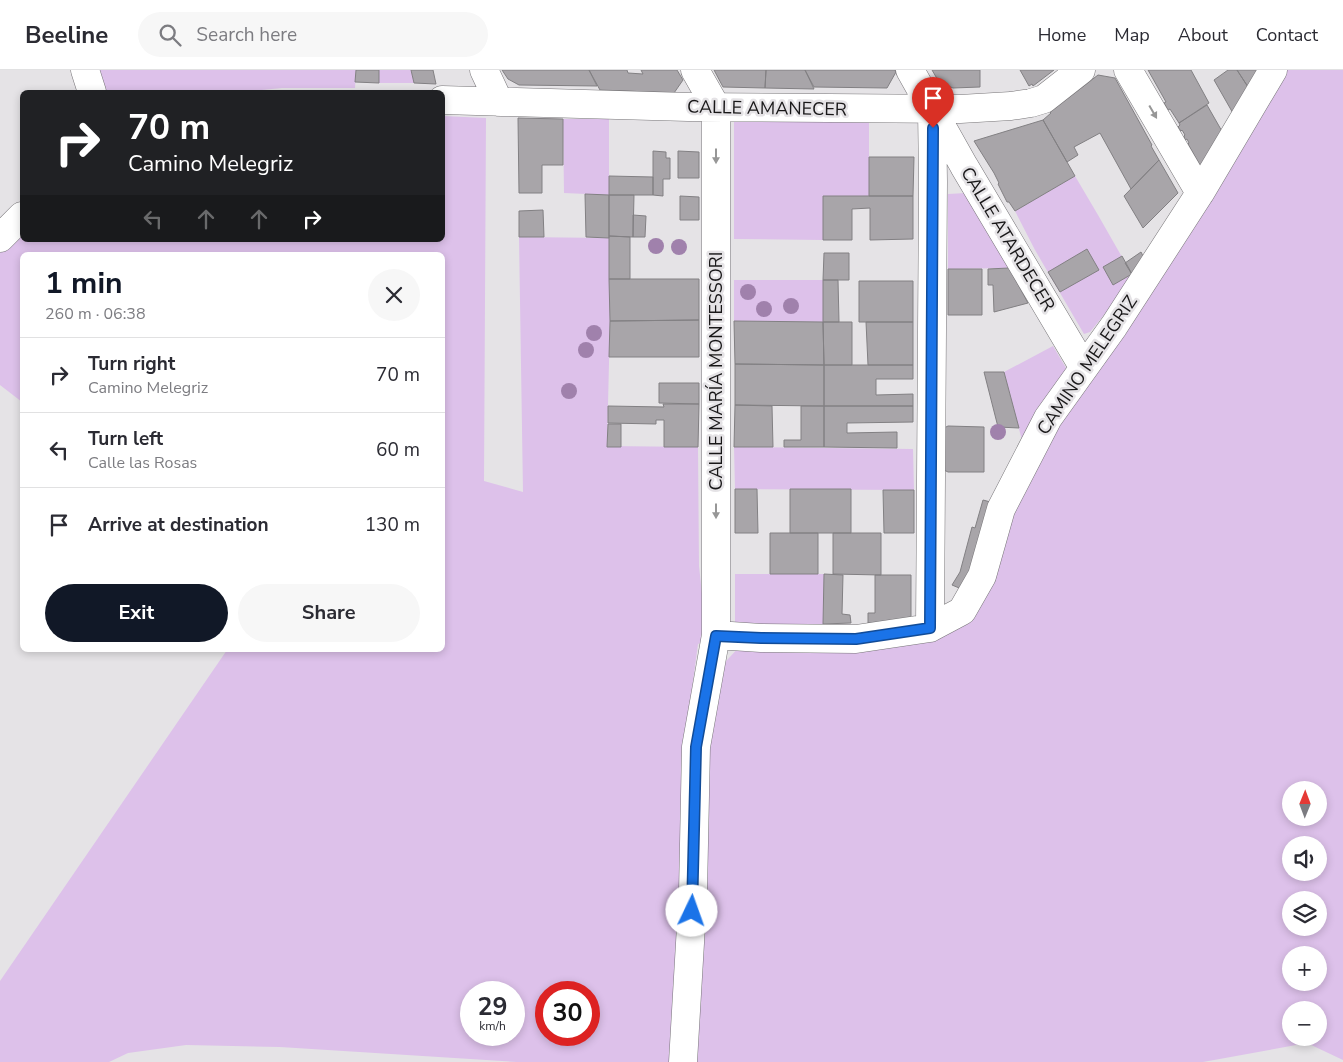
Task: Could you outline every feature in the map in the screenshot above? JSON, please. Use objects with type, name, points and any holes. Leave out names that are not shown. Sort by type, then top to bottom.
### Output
[{"type":"street","points":[[85,70],[91,90]]},
{"type":"street","points":[[484,70],[500,102]]},
{"type":"street","points":[[695,70],[716,107]]},
{"type":"street","name":"CALLE ATARDECER","points":[[910,70],[964,166],[1084,368]]},
{"type":"street","name":"CALLE AMANECER","points":[[445,100],[716,107],[976,108],[1031,103],[1044,98],[1081,70]]},
{"type":"street","points":[[1128,70],[1200,193]]},
{"type":"street","name":"CAMINO MELEGRIZ","points":[[716,636],[856,639],[930,628],[962,611],[982,576],[1001,509],[1048,418],[1114,326],[1200,193],[1273,70]]},
{"type":"street","name":"CALLE MARÍA MONTESSORI","points":[[683,1062],[693,892],[696,747],[716,636],[716,107]]},
{"type":"street","points":[[930,628],[932,109]]},
{"type":"street","points":[[0,238],[20,218]]},
{"type":"shaded area","points":[[95,70],[356,70],[355,88],[102,90]]},
{"type":"shaded area","points":[[379,70],[411,70],[414,83],[379,83]]},
{"type":"shaded area","points":[[1284,70],[1343,70],[1343,1060],[1313,1046],[1327,1046],[1327,1001],[1282,1001],[1282,1046],[1291,1046],[1203,1062],[694,1062],[699,907],[714,674],[742,644],[963,619],[1008,516],[1059,424]]},
{"type":"shaded area","points":[[445,116],[486,118],[484,481],[523,492],[519,237],[609,238],[610,321],[607,446],[698,447],[699,566],[705,641],[698,644],[692,689],[685,793],[673,1062],[517,1062],[280,1047],[186,1045],[128,1053],[109,1062],[0,1062],[0,981],[226,652],[445,652],[445,252],[20,252],[20,400],[0,385],[0,253],[20,234],[20,242],[445,242]]},
{"type":"shaded area","points":[[563,119],[609,119],[609,195],[564,193]]},
{"type":"shaded area","points":[[734,120],[869,120],[869,196],[823,196],[823,240],[734,239]]},
{"type":"shaded area","points":[[1075,176],[1134,278],[1090,332],[1084,334],[1035,250],[1015,211]]},
{"type":"shaded area","points":[[966,193],[1009,268],[948,269],[948,194]]},
{"type":"shaded area","points":[[734,280],[823,280],[823,322],[734,321]]},
{"type":"shaded area","points":[[1053,346],[1069,373],[1024,448],[1004,372]]},
{"type":"shaded area","points":[[734,447],[913,449],[914,490],[735,489]]},
{"type":"shaded area","points":[[735,574],[824,574],[823,624],[784,626],[735,625]]},
{"type":"building","points":[[356,70],[379,70],[379,83],[355,82]]},
{"type":"building","points":[[411,70],[433,70],[436,84],[414,83]]},
{"type":"building","points":[[502,70],[589,70],[597,86],[519,85],[508,79]]},
{"type":"building","points":[[589,70],[627,70],[628,73],[643,74],[641,70],[677,70],[683,80],[674,93],[600,90]]},
{"type":"building","points":[[714,70],[766,70],[765,88],[723,87]]},
{"type":"building","points":[[766,70],[805,70],[814,89],[765,88]]},
{"type":"building","points":[[805,70],[895,70],[896,72],[887,88],[814,87]]},
{"type":"building","points":[[932,70],[980,70],[980,87],[953,88],[939,82]]},
{"type":"building","points":[[1020,70],[1054,70],[1033,86],[1032,84],[1029,86]]},
{"type":"building","points":[[1148,70],[1191,70],[1209,103],[1179,123],[1170,109],[1168,110],[1164,103],[1166,102]]},
{"type":"building","points":[[1228,70],[1237,70],[1250,90],[1234,115],[1214,80]]},
{"type":"building","points":[[1237,70],[1262,70],[1250,90]]},
{"type":"building","points":[[1098,75],[1115,78],[1159,160],[1131,189],[1100,133],[1074,147],[1078,155],[1067,162],[1043,120],[1050,112]]},
{"type":"building","points":[[1207,105],[1223,133],[1201,167],[1187,139],[1185,140],[1185,135],[1178,127],[1179,123]]},
{"type":"building","points":[[518,118],[563,119],[563,165],[542,165],[542,193],[519,193]]},
{"type":"building","points":[[1043,120],[1075,176],[1015,211],[1007,202],[994,173],[974,141]]},
{"type":"building","points":[[653,151],[666,152],[666,158],[670,158],[670,179],[663,179],[663,196],[653,195]]},
{"type":"building","points":[[678,151],[699,152],[699,178],[678,178]]},
{"type":"building","points":[[869,157],[914,157],[913,196],[869,196]]},
{"type":"building","points":[[1159,160],[1178,193],[1143,228],[1124,196]]},
{"type":"building","points":[[609,176],[653,177],[653,195],[609,195]]},
{"type":"building","points":[[585,194],[609,195],[609,238],[586,237]]},
{"type":"building","points":[[609,195],[634,195],[633,237],[609,236]]},
{"type":"building","points":[[680,196],[699,197],[699,220],[680,220]]},
{"type":"building","points":[[823,196],[913,196],[913,239],[870,240],[870,208],[852,209],[852,240],[823,240]]},
{"type":"building","points":[[543,210],[544,237],[519,237],[519,211]]},
{"type":"building","points":[[633,215],[646,216],[645,237],[633,237]]},
{"type":"building","points":[[609,236],[630,237],[630,279],[609,279]]},
{"type":"building","points":[[1087,249],[1099,270],[1060,292],[1048,272]]},
{"type":"building","points":[[1141,252],[1145,260],[1134,278],[1125,263]]},
{"type":"building","points":[[824,253],[849,253],[849,280],[823,280]]},
{"type":"building","points":[[1122,256],[1132,274],[1113,285],[1103,267]]},
{"type":"building","points":[[1009,268],[1028,303],[994,312],[993,285],[988,285],[988,269]]},
{"type":"building","points":[[948,269],[982,269],[982,315],[948,315]]},
{"type":"building","points":[[609,279],[699,279],[699,320],[610,321]]},
{"type":"building","points":[[823,280],[838,280],[839,322],[823,322]]},
{"type":"building","points":[[859,281],[913,281],[913,322],[859,322]]},
{"type":"building","points":[[699,320],[699,357],[609,357],[610,321]]},
{"type":"building","points":[[734,321],[823,322],[824,365],[735,364]]},
{"type":"building","points":[[823,322],[852,322],[852,365],[824,365]]},
{"type":"building","points":[[866,322],[913,322],[913,365],[868,365]]},
{"type":"building","points":[[735,364],[824,365],[824,406],[735,405]]},
{"type":"building","points":[[824,365],[913,365],[913,379],[876,379],[876,395],[913,394],[913,406],[824,406]]},
{"type":"building","points":[[984,372],[1004,372],[1019,428],[998,427]]},
{"type":"building","points":[[659,383],[699,383],[699,404],[659,403]]},
{"type":"building","points":[[663,404],[699,404],[698,447],[664,447],[664,420],[656,420],[656,424],[608,423],[608,406],[664,407]]},
{"type":"building","points":[[735,405],[772,406],[773,447],[734,447]]},
{"type":"building","points":[[801,406],[824,406],[824,447],[784,447],[784,440],[801,440]]},
{"type":"building","points":[[824,406],[913,406],[913,422],[847,423],[847,433],[897,432],[897,448],[824,447]]},
{"type":"building","points":[[608,424],[621,424],[621,447],[607,447]]},
{"type":"building","points":[[948,426],[984,427],[984,472],[948,472],[944,470],[944,428]]},
{"type":"building","points":[[735,489],[757,489],[758,533],[735,533]]},
{"type":"building","points":[[790,489],[851,489],[851,533],[790,533]]},
{"type":"building","points":[[883,490],[914,490],[914,533],[884,533]]},
{"type":"building","points":[[983,500],[998,504],[964,590],[952,585],[960,572],[972,527],[975,528]]},
{"type":"building","points":[[770,533],[818,533],[818,574],[770,574]]},
{"type":"building","points":[[833,533],[881,533],[881,575],[833,574]]},
{"type":"building","points":[[824,574],[843,575],[842,614],[850,615],[851,623],[823,624]]},
{"type":"building","points":[[875,575],[911,575],[911,616],[906,623],[868,623],[868,613],[875,613]]},
{"type":"route","points":[[692,911],[696,747],[716,636],[856,639],[930,628],[933,128]]}]
